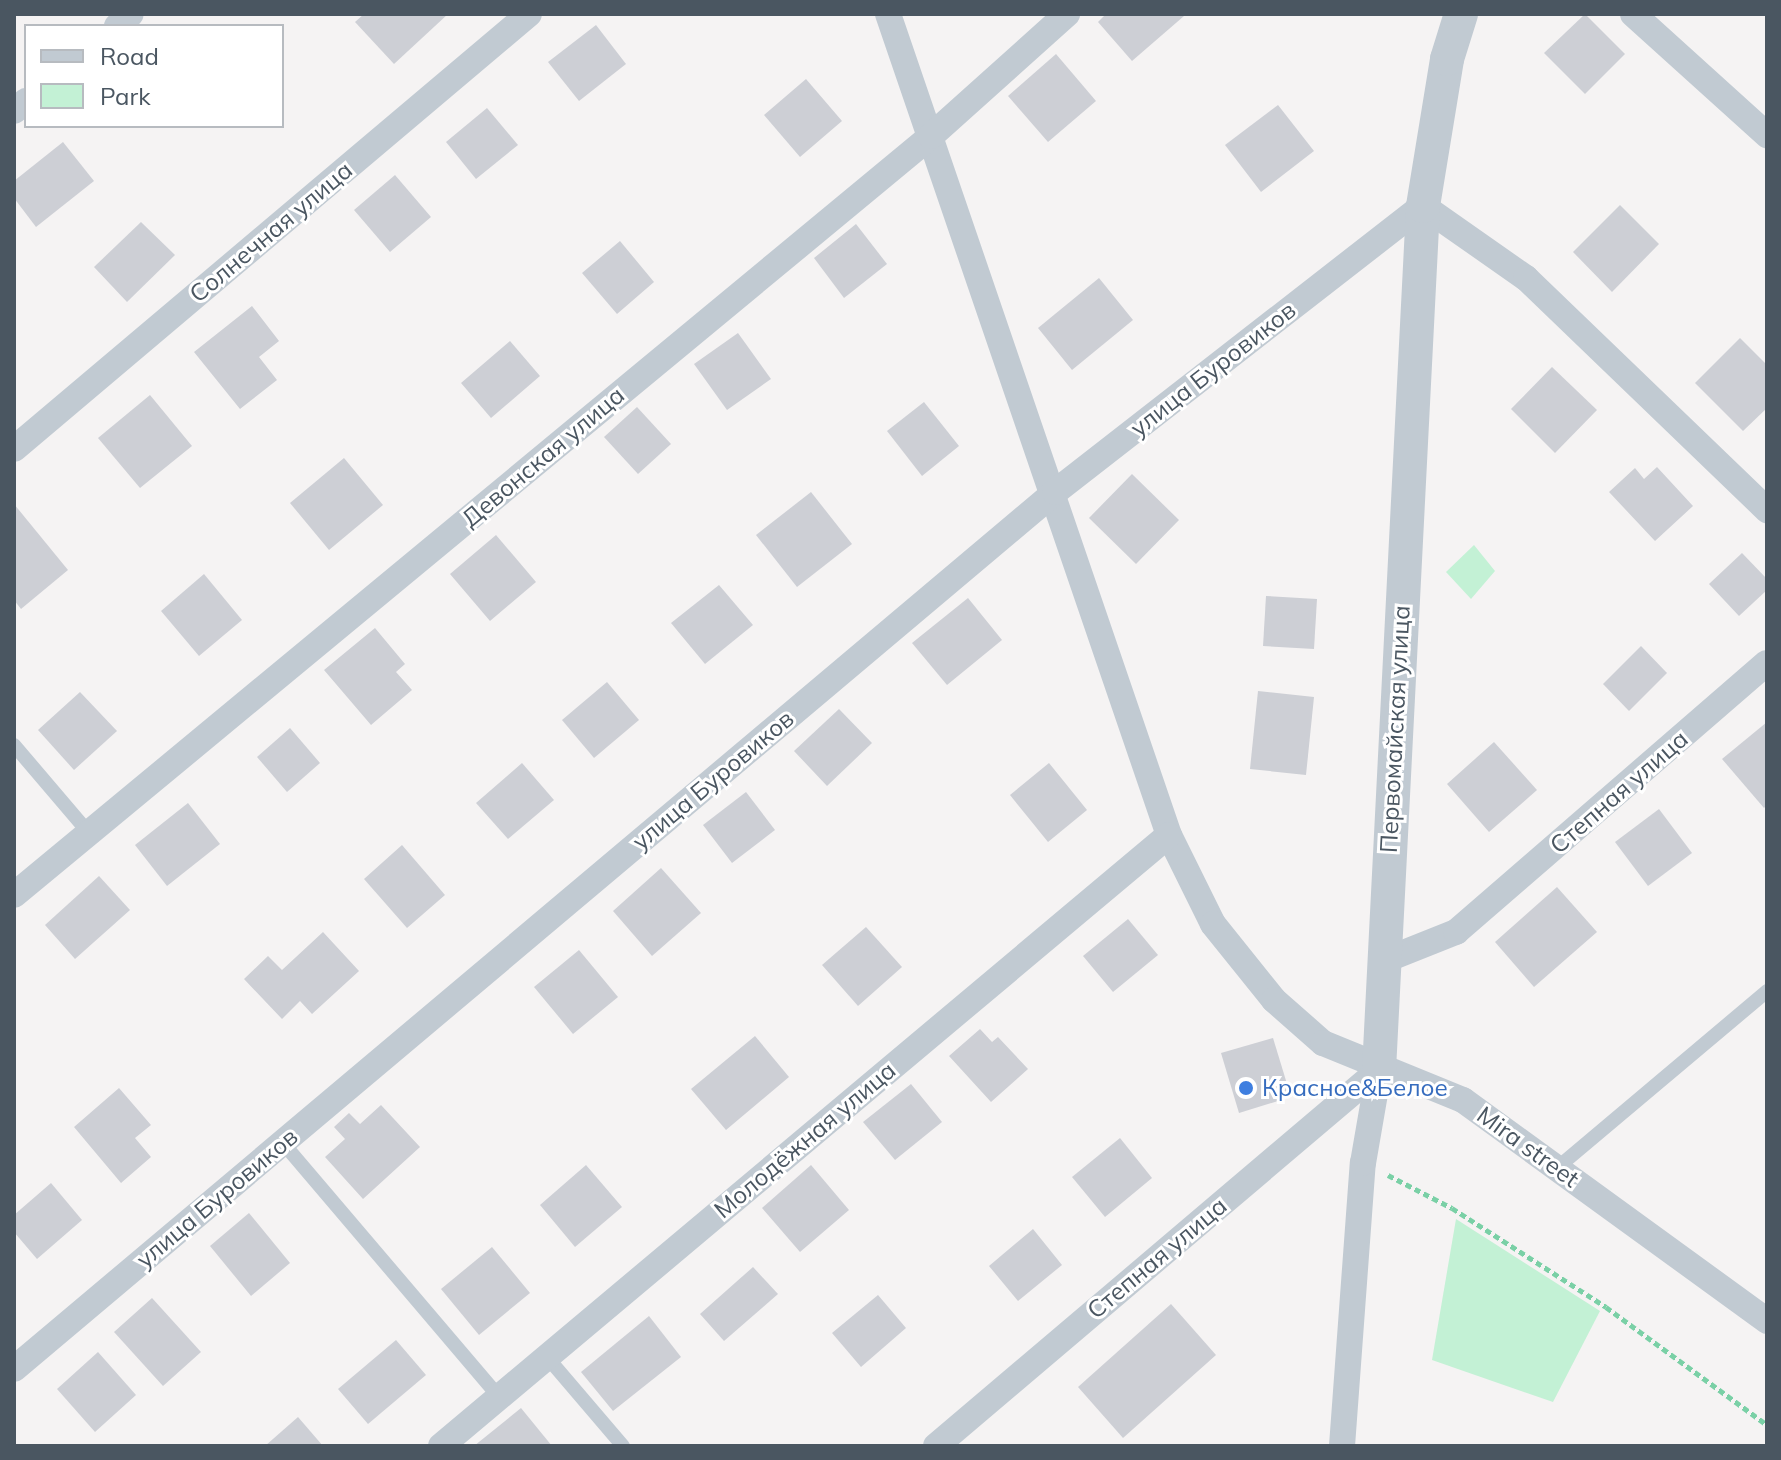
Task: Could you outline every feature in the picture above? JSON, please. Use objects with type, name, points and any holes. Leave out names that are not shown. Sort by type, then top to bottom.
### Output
[{"type":"street","name":"Солнечная улица","points":[[14,449],[529,14]]},
{"type":"street","name":"Mira street","points":[[888,14],[1055,492],[1169,835],[1213,924],[1274,1000],[1323,1043],[1379,1070],[1463,1100],[1767,1321]]},
{"type":"street","name":"Девонская улица","points":[[14,895],[931,136],[1067,14]]},
{"type":"street","name":"Первомайская улица","points":[[1342,1446],[1363,1163],[1379,1070],[1423,206],[1447,59],[1461,14]]},
{"type":"street","points":[[1633,14],[1767,135]]},
{"type":"street","name":"улица Буровиков","points":[[14,1369],[1055,492],[1423,206]]},
{"type":"street","points":[[1423,206],[1526,278],[1767,510]]},
{"type":"street","name":"Степная улица","points":[[1383,961],[1456,932],[1767,663]]},
{"type":"street","name":"Молодёжная улица","points":[[441,1446],[1169,835]]},
{"type":"street","name":"Степная улица","points":[[936,1446],[1379,1070]]},
{"type":"lane","points":[[14,745],[88,832]]},
{"type":"lane","points":[[1557,1168],[1767,991]]},
{"type":"lane","points":[[283,1143],[499,1397]]},
{"type":"lane","points":[[547,1357],[623,1446]]},
{"type":"path","points":[[1363,1163],[1452,1208],[1593,1298],[1767,1425]]},
{"type":"green space","points":[[1474,545],[1495,571],[1471,599],[1446,572]]},
{"type":"green space","points":[[1456,1219],[1600,1311],[1553,1402],[1432,1360]]},
{"type":"building","points":[[364,14],[448,14],[394,64],[355,22]]},
{"type":"building","points":[[1106,14],[1184,16],[1132,61],[1098,22]]},
{"type":"building","points":[[1585,14],[1625,54],[1585,94],[1544,53]]},
{"type":"building","points":[[596,25],[626,64],[579,101],[548,62]]},
{"type":"building","points":[[1056,54],[1096,101],[1048,142],[1008,96]]},
{"type":"building","points":[[806,79],[842,121],[800,157],[764,115]]},
{"type":"building","points":[[1278,105],[1314,151],[1261,192],[1225,145]]},
{"type":"building","points":[[487,108],[518,145],[476,179],[446,142]]},
{"type":"building","points":[[63,142],[94,181],[36,227],[14,198],[14,181]]},
{"type":"building","points":[[395,175],[431,217],[390,252],[354,210]]},
{"type":"building","points":[[1620,205],[1659,244],[1612,292],[1573,252]]},
{"type":"building","points":[[141,222],[175,255],[127,302],[94,267]]},
{"type":"building","points":[[856,224],[887,264],[844,298],[814,258]]},
{"type":"building","points":[[620,241],[654,282],[617,314],[582,273]]},
{"type":"building","points":[[1099,278],[1133,320],[1072,370],[1038,328]]},
{"type":"building","points":[[252,306],[279,341],[259,357],[277,380],[240,409],[194,352]]},
{"type":"building","points":[[738,333],[771,379],[727,410],[694,364]]},
{"type":"building","points":[[1740,338],[1767,365],[1767,408],[1743,431],[1695,383]]},
{"type":"building","points":[[510,341],[540,376],[491,418],[461,383]]},
{"type":"building","points":[[1552,367],[1597,410],[1555,453],[1511,409]]},
{"type":"building","points":[[150,395],[192,446],[140,488],[98,438]]},
{"type":"building","points":[[924,402],[959,446],[922,476],[887,431]]},
{"type":"building","points":[[637,407],[671,444],[638,474],[604,437]]},
{"type":"building","points":[[344,458],[383,505],[329,550],[290,503]]},
{"type":"building","points":[[1657,467],[1693,506],[1655,541],[1609,492],[1635,468],[1644,479]]},
{"type":"building","points":[[1132,474],[1179,520],[1136,564],[1089,518]]},
{"type":"building","points":[[811,492],[852,544],[797,587],[756,535]]},
{"type":"building","points":[[14,504],[68,570],[21,609],[14,600]]},
{"type":"building","points":[[496,535],[536,582],[490,621],[450,574]]},
{"type":"building","points":[[1742,553],[1767,579],[1767,590],[1739,616],[1709,584]]},
{"type":"building","points":[[204,574],[242,620],[199,656],[161,611]]},
{"type":"building","points":[[719,585],[753,625],[705,664],[671,623]]},
{"type":"building","points":[[1266,596],[1317,599],[1314,649],[1263,646]]},
{"type":"building","points":[[968,598],[1002,640],[947,685],[912,643]]},
{"type":"building","points":[[375,628],[405,664],[396,672],[412,690],[371,725],[324,670]]},
{"type":"building","points":[[1641,646],[1667,673],[1629,711],[1603,684]]},
{"type":"building","points":[[607,682],[639,720],[594,758],[562,720]]},
{"type":"building","points":[[1258,691],[1314,697],[1306,775],[1250,769]]},
{"type":"building","points":[[80,692],[117,731],[74,770],[38,730]]},
{"type":"building","points":[[839,709],[872,743],[827,786],[794,751]]},
{"type":"building","points":[[1767,722],[1767,805],[1764,808],[1722,759]]},
{"type":"building","points":[[290,728],[320,763],[287,792],[257,757]]},
{"type":"building","points":[[1494,742],[1537,790],[1489,832],[1447,784]]},
{"type":"building","points":[[522,763],[554,800],[508,839],[476,803]]},
{"type":"building","points":[[1049,763],[1087,810],[1048,842],[1010,795]]},
{"type":"building","points":[[746,792],[775,830],[732,863],[703,825]]},
{"type":"building","points":[[188,803],[220,844],[167,886],[135,845]]},
{"type":"building","points":[[1659,809],[1692,853],[1648,886],[1615,842]]},
{"type":"building","points":[[402,845],[445,895],[407,928],[364,879]]},
{"type":"building","points":[[661,868],[701,913],[652,956],[613,911]]},
{"type":"building","points":[[99,876],[130,910],[75,959],[45,925]]},
{"type":"building","points":[[1557,887],[1597,932],[1534,987],[1495,942]]},
{"type":"building","points":[[1128,919],[1158,955],[1113,992],[1083,956]]},
{"type":"building","points":[[866,927],[902,967],[858,1006],[822,965]]},
{"type":"building","points":[[323,932],[359,971],[312,1014],[300,1001],[282,1019],[244,979],[268,956],[282,970]]},
{"type":"building","points":[[579,950],[618,997],[573,1034],[534,987]]},
{"type":"building","points":[[980,1029],[992,1042],[998,1037],[1028,1069],[991,1102],[949,1056]]},
{"type":"building","points":[[755,1036],[789,1077],[726,1130],[691,1089]]},
{"type":"building","points":[[1273,1038],[1291,1097],[1239,1113],[1221,1053]]},
{"type":"building","points":[[911,1084],[942,1122],[895,1160],[863,1122]]},
{"type":"building","points":[[119,1088],[151,1125],[135,1138],[151,1157],[121,1183],[74,1127]]},
{"type":"building","points":[[381,1105],[420,1147],[363,1199],[325,1157],[345,1139],[334,1127],[349,1113],[360,1124]]},
{"type":"building","points":[[1120,1138],[1152,1178],[1105,1217],[1072,1177]]},
{"type":"building","points":[[586,1165],[622,1207],[575,1247],[540,1205]]},
{"type":"building","points":[[811,1165],[849,1210],[800,1252],[762,1208]]},
{"type":"building","points":[[51,1183],[82,1220],[37,1259],[14,1232],[14,1215]]},
{"type":"building","points":[[249,1213],[290,1263],[251,1296],[210,1246]]},
{"type":"building","points":[[1033,1229],[1062,1265],[1018,1301],[989,1266]]},
{"type":"building","points":[[492,1247],[530,1293],[479,1335],[441,1289]]},
{"type":"building","points":[[753,1267],[778,1294],[724,1341],[700,1314]]},
{"type":"building","points":[[878,1295],[906,1328],[861,1367],[832,1333]]},
{"type":"building","points":[[152,1298],[201,1352],[163,1386],[114,1332]]},
{"type":"building","points":[[1171,1304],[1216,1355],[1123,1438],[1078,1387]]},
{"type":"building","points":[[649,1316],[681,1357],[613,1411],[581,1372]]},
{"type":"building","points":[[396,1340],[426,1375],[368,1424],[338,1389]]},
{"type":"building","points":[[98,1352],[136,1395],[95,1432],[57,1389]]},
{"type":"building","points":[[521,1408],[552,1446],[474,1446]]},
{"type":"building","points":[[298,1417],[323,1446],[265,1446]]},
{"type":"place","name":"Красное&Белое","points":[[1246,1088]]}]
